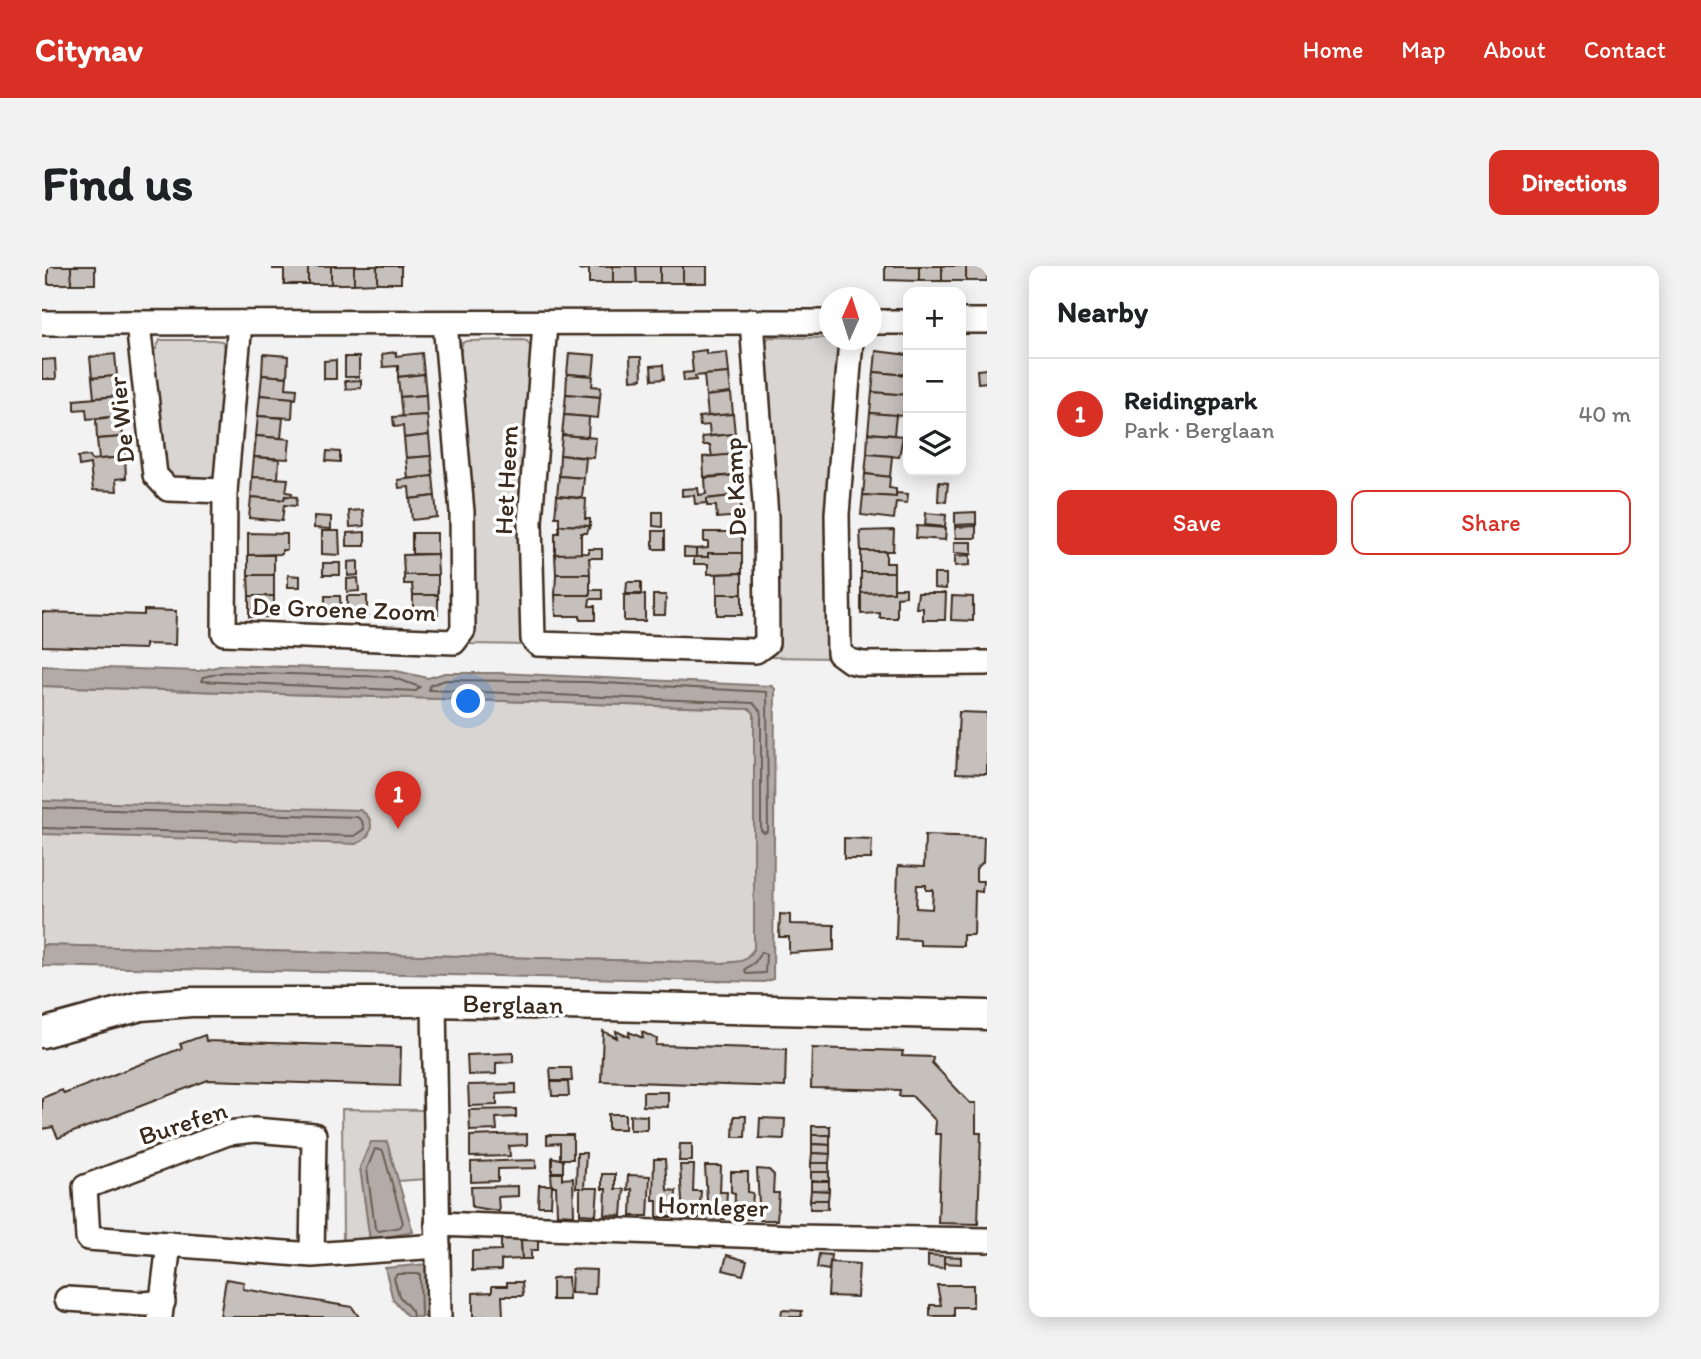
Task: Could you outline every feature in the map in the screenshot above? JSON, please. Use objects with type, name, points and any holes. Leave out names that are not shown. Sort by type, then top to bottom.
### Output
[{"type":"main road","name":"Berglaan","points":[[42,1033],[164,1002],[434,1002],[987,1016]]},
{"type":"street","name":"De Kamp","points":[[533,639],[538,644],[756,651],[767,643],[766,517],[752,321]]},
{"type":"street","points":[[966,321],[987,321]]},
{"type":"street","points":[[42,323],[819,322]]},
{"type":"street","points":[[882,322],[903,322]]},
{"type":"street","points":[[225,491],[240,323]]},
{"type":"street","name":"Het Heem","points":[[445,323],[462,512],[461,636]]},
{"type":"street","name":"De Wier","points":[[138,324],[155,475],[168,489],[225,491]]},
{"type":"street","name":"Het Heem","points":[[533,639],[531,513],[545,324]]},
{"type":"street","points":[[850,350],[837,514],[836,640],[839,653],[850,661],[863,664],[987,663]]},
{"type":"street","name":"De Groene Zoom","points":[[225,491],[224,633],[454,642],[461,636]]},
{"type":"street","points":[[434,1002],[439,1317]]},
{"type":"street","name":"Burefen","points":[[312,1255],[314,1135],[255,1130],[228,1133],[85,1187],[88,1238],[312,1255],[438,1235]]},
{"type":"street","name":"Hornleger","points":[[438,1235],[987,1240]]},
{"type":"street","points":[[66,1299],[145,1304],[161,1309],[169,1244]]},
{"type":"shaded area","points":[[769,337],[819,338],[819,350],[843,350],[827,525],[826,630],[830,658],[771,657],[775,646],[764,344]]},
{"type":"shaded area","points":[[160,340],[214,340],[222,341],[225,347],[218,475],[213,479],[178,481],[160,466],[149,349],[156,349]]},
{"type":"shaded area","points":[[466,341],[527,341],[531,348],[537,349],[526,645],[468,644],[472,635],[455,352],[461,351],[462,343]]},
{"type":"shaded area","points":[[42,686],[750,709],[754,713],[754,949],[743,961],[722,963],[42,945]]},
{"type":"shaded area","points":[[342,1109],[424,1110],[426,1179],[398,1181],[387,1142],[360,1167],[370,1240],[343,1246]]},
{"type":"water","points":[[224,665],[392,670],[428,678],[445,673],[499,673],[772,686],[775,689],[773,979],[764,982],[42,966],[42,945],[722,963],[745,959],[754,949],[754,713],[750,709],[42,686],[42,666],[199,671]]},
{"type":"water","points":[[42,801],[360,810],[369,818],[371,828],[366,837],[356,844],[42,834]]},
{"type":"water","points":[[371,1142],[387,1142],[413,1232],[370,1240],[360,1167]]},
{"type":"water","points":[[427,1264],[428,1317],[408,1317],[393,1300],[385,1268]]},
{"type":"building","points":[[48,266],[71,266],[71,284],[48,284]]},
{"type":"building","points":[[71,266],[95,266],[95,284],[71,284]]},
{"type":"building","points":[[273,266],[308,266],[308,284],[284,284],[284,269],[273,269]]},
{"type":"building","points":[[308,266],[331,266],[331,284],[308,284]]},
{"type":"building","points":[[331,266],[354,266],[354,284],[331,284]]},
{"type":"building","points":[[354,266],[377,266],[377,283],[354,284]]},
{"type":"building","points":[[377,266],[401,266],[401,283],[377,283]]},
{"type":"building","points":[[579,266],[613,266],[613,283],[589,283],[589,269],[579,270]]},
{"type":"building","points":[[613,266],[636,266],[637,283],[613,283]]},
{"type":"building","points":[[636,266],[660,266],[660,283],[637,283]]},
{"type":"building","points":[[660,266],[683,266],[683,283],[660,283]]},
{"type":"building","points":[[683,266],[707,266],[707,283],[683,283]]},
{"type":"building","points":[[885,266],[919,266],[919,281],[885,280]]},
{"type":"building","points":[[919,266],[942,266],[942,281],[919,281]]},
{"type":"building","points":[[942,266],[966,266],[966,281],[942,281]]},
{"type":"building","points":[[966,266],[987,266],[987,281],[966,281]]},
{"type":"building","points":[[706,350],[706,354],[727,352],[729,373],[695,376],[696,380],[684,381],[683,373],[693,372],[691,352]]},
{"type":"building","points":[[876,351],[903,354],[903,375],[874,372]]},
{"type":"building","points":[[396,352],[396,356],[422,353],[424,374],[398,377],[398,366],[383,367],[382,354]]},
{"type":"building","points":[[569,353],[595,355],[593,376],[567,374]]},
{"type":"building","points":[[115,354],[117,376],[92,378],[90,357]]},
{"type":"building","points":[[263,354],[288,356],[287,377],[262,375]]},
{"type":"building","points":[[345,357],[359,357],[359,377],[345,377]]},
{"type":"building","points":[[630,357],[641,357],[642,379],[631,380]]},
{"type":"building","points":[[55,359],[56,379],[42,379],[42,360]]},
{"type":"building","points":[[336,360],[336,379],[324,379],[324,361]]},
{"type":"building","points":[[663,365],[664,379],[652,380],[651,366]]},
{"type":"building","points":[[987,369],[987,382],[978,383],[977,370]]},
{"type":"building","points":[[874,372],[903,375],[903,395],[872,392]]},
{"type":"building","points":[[729,373],[731,393],[706,396],[704,375]]},
{"type":"building","points":[[424,374],[426,395],[400,397],[398,377]]},
{"type":"building","points":[[567,374],[593,376],[592,386],[601,387],[600,397],[566,394]]},
{"type":"building","points":[[262,375],[287,377],[286,388],[297,389],[296,399],[260,395]]},
{"type":"building","points":[[117,376],[119,396],[94,398],[92,378]]},
{"type":"building","points":[[361,380],[361,388],[346,389],[345,381]]},
{"type":"building","points":[[872,392],[903,395],[903,416],[870,413]]},
{"type":"building","points":[[731,393],[733,414],[708,416],[706,396]]},
{"type":"building","points":[[566,394],[600,397],[598,418],[564,415]]},
{"type":"building","points":[[260,395],[293,398],[292,418],[258,416]]},
{"type":"building","points":[[426,395],[427,415],[402,417],[400,397]]},
{"type":"building","points":[[119,396],[121,416],[87,419],[86,409],[74,410],[74,400]]},
{"type":"building","points":[[870,413],[896,415],[894,435],[868,433]]},
{"type":"building","points":[[733,414],[735,434],[710,436],[709,425],[700,426],[699,417]]},
{"type":"building","points":[[427,415],[429,435],[404,438],[403,426],[394,427],[393,417]]},
{"type":"building","points":[[564,415],[589,417],[588,437],[562,435]]},
{"type":"building","points":[[121,416],[123,437],[97,439],[96,419]]},
{"type":"building","points":[[258,416],[283,418],[281,438],[256,436]]},
{"type":"building","points":[[868,433],[903,436],[899,457],[867,454]]},
{"type":"building","points":[[735,434],[737,454],[712,457],[710,445],[703,445],[702,437]]},
{"type":"building","points":[[429,435],[431,456],[406,458],[404,438]]},
{"type":"building","points":[[562,435],[596,438],[594,458],[560,455]]},
{"type":"building","points":[[256,436],[290,439],[288,459],[254,457]]},
{"type":"building","points":[[123,437],[125,457],[99,459],[97,439]]},
{"type":"building","points":[[327,451],[340,452],[340,462],[326,461]]},
{"type":"building","points":[[737,454],[739,475],[704,477],[703,457]]},
{"type":"building","points":[[867,454],[892,456],[890,477],[865,474]]},
{"type":"building","points":[[560,455],[586,458],[584,478],[559,476]]},
{"type":"building","points":[[90,456],[91,460],[125,457],[126,478],[116,479],[117,491],[93,490],[90,464],[79,466],[78,457]]},
{"type":"building","points":[[431,456],[433,476],[408,479],[406,458]]},
{"type":"building","points":[[254,457],[279,459],[278,479],[252,477]]},
{"type":"building","points":[[865,474],[890,477],[889,488],[896,489],[896,497],[863,495]]},
{"type":"building","points":[[739,475],[740,495],[707,499],[707,503],[695,504],[694,495],[682,496],[682,489],[698,488],[699,495],[706,494],[705,478]]},
{"type":"building","points":[[433,476],[435,496],[410,499],[409,487],[399,488],[398,480]]},
{"type":"building","points":[[559,476],[584,478],[582,498],[557,496]]},
{"type":"building","points":[[252,477],[288,479],[286,492],[292,493],[291,497],[285,496],[284,500],[251,497]]},
{"type":"building","points":[[939,482],[948,483],[946,502],[938,501]]},
{"type":"building","points":[[896,493],[908,494],[907,503],[896,502],[894,519],[861,515],[863,495],[896,497]]},
{"type":"building","points":[[740,495],[742,516],[717,518],[716,506],[707,506],[707,499]]},
{"type":"building","points":[[285,496],[297,497],[296,506],[284,505],[282,521],[249,518],[251,497],[284,500]]},
{"type":"building","points":[[435,496],[437,517],[412,520],[410,499]]},
{"type":"building","points":[[557,496],[586,499],[585,519],[590,519],[590,526],[559,525],[559,517],[555,517]]},
{"type":"building","points":[[363,510],[364,526],[350,527],[349,511]]},
{"type":"building","points":[[653,512],[662,512],[662,527],[653,526]]},
{"type":"building","points":[[976,512],[976,524],[955,525],[955,513]]},
{"type":"building","points":[[926,513],[946,515],[945,527],[925,525]]},
{"type":"building","points":[[314,516],[331,517],[331,529],[314,528]]},
{"type":"building","points":[[559,525],[590,526],[587,533],[581,533],[581,554],[555,554],[555,533],[559,533]]},
{"type":"building","points":[[917,526],[946,528],[945,540],[916,538]]},
{"type":"building","points":[[976,526],[976,538],[956,538],[955,527]]},
{"type":"building","points":[[894,530],[893,551],[861,551],[860,531]]},
{"type":"building","points":[[322,531],[339,531],[340,555],[322,554]]},
{"type":"building","points":[[653,531],[665,531],[665,549],[653,549]]},
{"type":"building","points":[[365,532],[365,546],[347,546],[347,533]]},
{"type":"building","points":[[704,532],[742,532],[742,553],[708,553],[708,557],[696,557],[696,549],[708,548],[708,542],[704,542]]},
{"type":"building","points":[[248,533],[287,534],[287,550],[282,550],[282,554],[248,555]]},
{"type":"building","points":[[412,533],[437,533],[437,554],[412,554]]},
{"type":"building","points":[[954,542],[972,542],[972,554],[954,553]]},
{"type":"building","points":[[684,548],[696,549],[696,557],[708,557],[708,553],[742,553],[742,573],[708,574],[708,564],[694,564],[694,557],[684,557]]},
{"type":"building","points":[[589,549],[602,549],[602,558],[589,558],[590,574],[556,574],[555,554],[589,553]]},
{"type":"building","points":[[861,551],[886,551],[886,563],[894,563],[894,572],[861,572]]},
{"type":"building","points":[[437,554],[438,575],[404,575],[403,555]]},
{"type":"building","points":[[248,555],[274,555],[274,575],[248,575]]},
{"type":"building","points":[[970,555],[970,565],[955,566],[955,556]]},
{"type":"building","points":[[358,561],[358,575],[348,576],[348,562]]},
{"type":"building","points":[[323,563],[340,563],[340,575],[323,575]]},
{"type":"building","points":[[861,572],[894,572],[894,592],[861,593]]},
{"type":"building","points":[[742,573],[742,594],[717,594],[717,574]]},
{"type":"building","points":[[556,574],[590,574],[590,595],[555,595]]},
{"type":"building","points":[[934,574],[946,574],[946,589],[934,588]]},
{"type":"building","points":[[248,575],[274,575],[274,596],[249,596]]},
{"type":"building","points":[[288,575],[300,576],[300,587],[288,587]]},
{"type":"building","points":[[404,575],[438,575],[438,595],[413,595],[412,584],[404,584]]},
{"type":"building","points":[[358,578],[359,591],[347,592],[347,579]]},
{"type":"building","points":[[627,582],[641,582],[641,594],[626,594]]},
{"type":"building","points":[[894,588],[906,588],[906,596],[897,597],[897,618],[880,618],[880,613],[861,614],[861,593],[894,592]]},
{"type":"building","points":[[590,590],[602,590],[602,599],[590,599],[589,606],[595,606],[595,620],[580,620],[580,616],[556,616],[555,595],[590,595]]},
{"type":"building","points":[[918,593],[946,593],[945,620],[923,620],[923,608],[916,608]]},
{"type":"building","points":[[717,594],[742,594],[742,615],[717,615]]},
{"type":"building","points":[[413,595],[438,595],[438,616],[413,616]]},
{"type":"building","points":[[624,595],[645,595],[645,621],[624,621]]},
{"type":"building","points":[[653,595],[666,595],[665,615],[653,615]]},
{"type":"building","points":[[249,596],[274,596],[274,617],[249,617]]},
{"type":"building","points":[[325,596],[340,596],[341,614],[325,614]]},
{"type":"building","points":[[347,596],[367,596],[367,615],[347,616]]},
{"type":"building","points":[[952,596],[973,597],[973,621],[951,620]]},
{"type":"building","points":[[144,610],[176,611],[175,645],[145,644],[145,649],[42,646],[42,612],[144,615]]},
{"type":"building","points":[[959,712],[987,713],[987,774],[956,773]]},
{"type":"building","points":[[925,835],[984,837],[983,862],[976,869],[976,881],[983,881],[982,892],[975,891],[974,935],[963,935],[963,946],[920,945],[920,940],[896,939],[898,866],[924,867]],"holes":[[[917,885],[926,885],[926,890],[933,890],[932,909],[916,908]]]},
{"type":"building","points":[[844,838],[872,839],[871,859],[844,859]]},
{"type":"building","points":[[780,914],[790,915],[790,924],[834,925],[834,950],[789,953],[789,937],[779,937]]},
{"type":"building","points":[[603,1031],[617,1038],[616,1031],[629,1037],[629,1032],[643,1038],[642,1032],[657,1039],[656,1045],[786,1049],[785,1087],[601,1081]]},
{"type":"building","points":[[205,1035],[206,1041],[401,1047],[400,1086],[208,1080],[58,1138],[53,1127],[42,1129],[42,1098],[62,1090],[64,1094],[182,1048],[180,1044]]},
{"type":"building","points":[[812,1048],[903,1051],[902,1056],[933,1057],[932,1063],[970,1103],[976,1103],[976,1133],[981,1133],[978,1224],[938,1223],[941,1134],[935,1134],[936,1121],[912,1096],[899,1096],[900,1090],[811,1088]]},
{"type":"building","points":[[513,1053],[513,1062],[496,1063],[496,1074],[468,1075],[467,1055]]},
{"type":"building","points":[[550,1068],[571,1068],[572,1081],[551,1081]]},
{"type":"building","points":[[551,1082],[568,1082],[569,1096],[552,1096]]},
{"type":"building","points":[[516,1084],[516,1093],[497,1094],[497,1105],[469,1106],[468,1085]]},
{"type":"building","points":[[643,1092],[668,1092],[668,1107],[643,1106]]},
{"type":"building","points":[[516,1109],[516,1117],[496,1118],[497,1130],[470,1131],[469,1110]]},
{"type":"building","points":[[608,1114],[625,1114],[625,1129],[608,1129]]},
{"type":"building","points":[[630,1115],[647,1116],[647,1130],[630,1130]]},
{"type":"building","points":[[734,1116],[746,1116],[745,1137],[733,1137]]},
{"type":"building","points":[[760,1118],[785,1119],[784,1139],[759,1138]]},
{"type":"building","points":[[812,1126],[830,1126],[830,1135],[812,1135]]},
{"type":"building","points":[[527,1134],[527,1145],[509,1146],[510,1156],[470,1157],[470,1136]]},
{"type":"building","points":[[547,1135],[573,1135],[573,1159],[560,1159],[560,1143],[547,1144]]},
{"type":"building","points":[[812,1135],[830,1135],[830,1145],[812,1144]]},
{"type":"building","points":[[680,1144],[692,1144],[692,1161],[679,1161]]},
{"type":"building","points":[[812,1144],[830,1145],[830,1154],[812,1153]]},
{"type":"building","points":[[577,1153],[586,1153],[584,1188],[598,1188],[596,1215],[580,1214],[580,1188],[576,1188]]},
{"type":"building","points":[[812,1153],[830,1154],[829,1163],[811,1163]]},
{"type":"building","points":[[552,1157],[563,1160],[563,1172],[552,1172]]},
{"type":"building","points":[[654,1159],[665,1159],[667,1190],[676,1191],[674,1217],[657,1217],[657,1200],[653,1200]]},
{"type":"building","points":[[536,1160],[536,1168],[498,1169],[498,1181],[471,1182],[471,1162]]},
{"type":"building","points":[[811,1163],[829,1163],[829,1172],[811,1172]]},
{"type":"building","points":[[680,1165],[694,1165],[693,1191],[701,1191],[699,1218],[683,1218]]},
{"type":"building","points":[[705,1166],[721,1166],[720,1192],[727,1192],[725,1219],[708,1218]]},
{"type":"building","points":[[757,1169],[769,1170],[774,1175],[773,1193],[779,1193],[777,1220],[760,1220]]},
{"type":"building","points":[[731,1172],[748,1172],[748,1192],[753,1193],[751,1219],[734,1219],[735,1193],[731,1192]]},
{"type":"building","points":[[811,1172],[829,1172],[829,1181],[811,1181]]},
{"type":"building","points":[[551,1173],[562,1173],[562,1179],[573,1178],[574,1215],[557,1214],[556,1186],[552,1186]]},
{"type":"building","points":[[602,1174],[615,1174],[615,1189],[624,1189],[622,1216],[605,1215],[606,1189],[602,1189]]},
{"type":"building","points":[[628,1175],[650,1176],[648,1216],[631,1216],[632,1189],[627,1190]]},
{"type":"building","points":[[811,1181],[829,1181],[829,1191],[811,1190]]},
{"type":"building","points":[[539,1185],[552,1185],[551,1206],[538,1206]]},
{"type":"building","points":[[518,1186],[518,1196],[498,1197],[499,1211],[472,1207],[471,1187]]},
{"type":"building","points":[[811,1190],[829,1191],[828,1200],[810,1200]]},
{"type":"building","points":[[810,1200],[828,1200],[828,1209],[810,1209]]},
{"type":"building","points":[[501,1238],[521,1238],[522,1259],[501,1260],[501,1270],[472,1271],[472,1251],[501,1250]]},
{"type":"building","points":[[521,1238],[538,1238],[538,1250],[531,1250],[531,1259],[522,1259]]},
{"type":"building","points":[[819,1254],[831,1255],[829,1270],[817,1268]]},
{"type":"building","points":[[727,1255],[747,1261],[743,1275],[723,1270]]},
{"type":"building","points":[[928,1255],[944,1256],[944,1268],[928,1267]]},
{"type":"building","points":[[944,1256],[961,1257],[961,1264],[944,1263]]},
{"type":"building","points":[[830,1262],[859,1264],[857,1297],[828,1296]]},
{"type":"building","points":[[572,1269],[596,1270],[595,1294],[571,1293]]},
{"type":"building","points":[[568,1277],[569,1300],[552,1300],[552,1278]]},
{"type":"building","points":[[226,1279],[244,1282],[243,1289],[352,1307],[359,1317],[220,1317]]},
{"type":"building","points":[[507,1282],[522,1282],[523,1296],[502,1296],[503,1316],[473,1317],[473,1293],[492,1292],[492,1286],[507,1286]]},
{"type":"building","points":[[937,1285],[973,1285],[973,1307],[954,1307],[954,1316],[930,1316],[930,1305],[941,1305]]},
{"type":"building","points":[[782,1310],[802,1311],[801,1317],[781,1317]]},
{"type":"place","name":"Reidingpark","points":[[398,829]]}]
